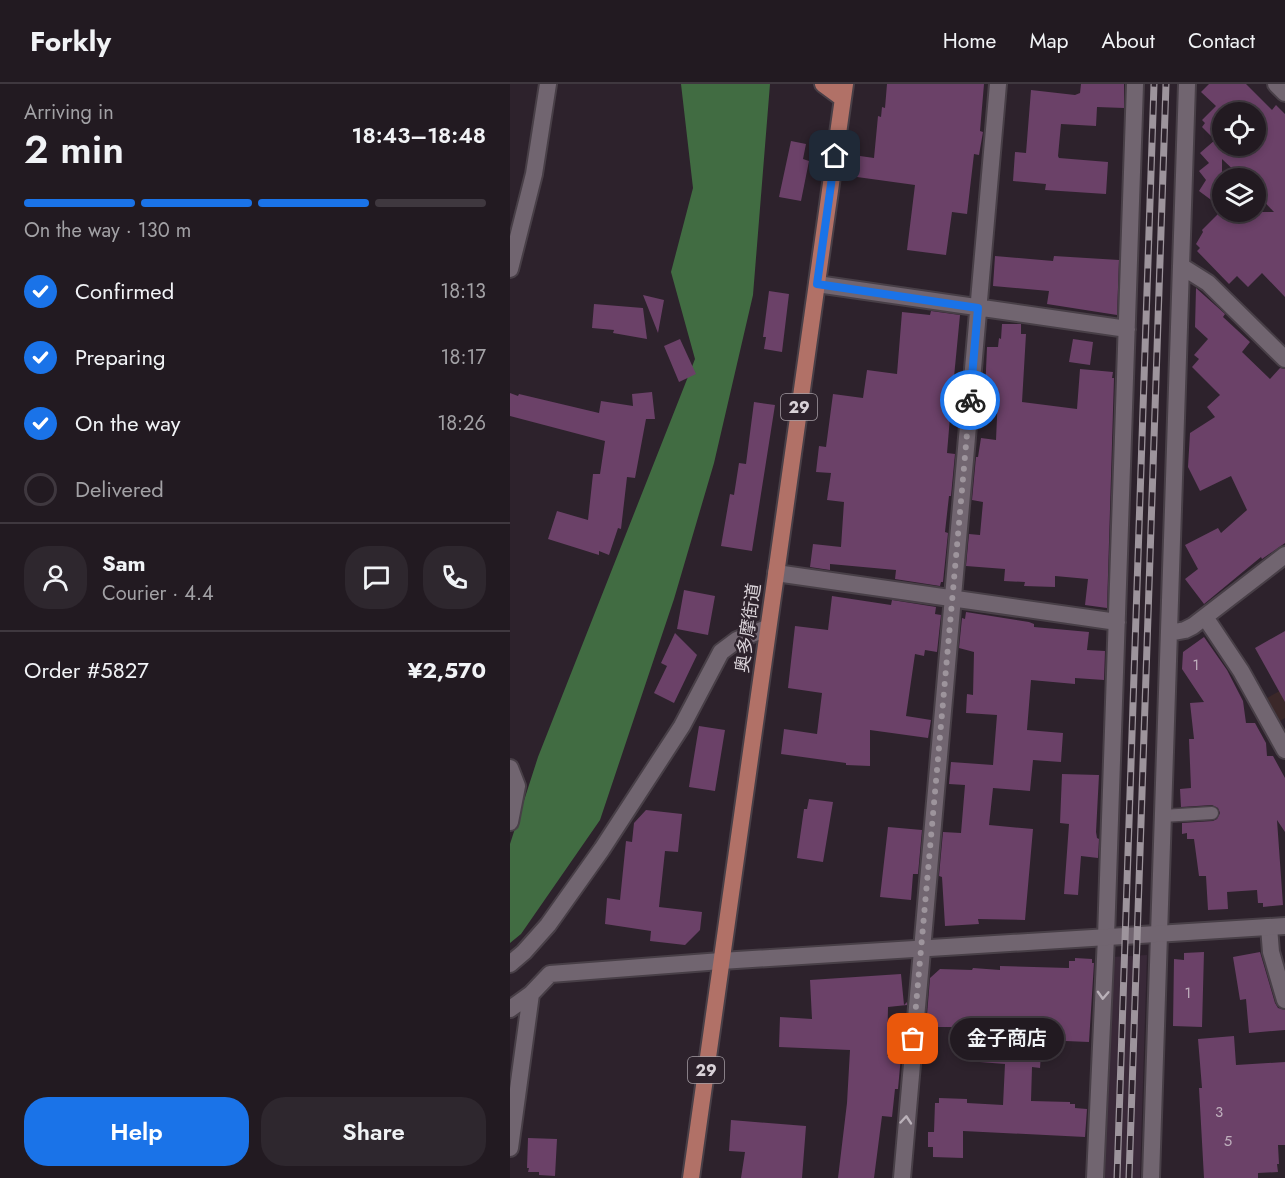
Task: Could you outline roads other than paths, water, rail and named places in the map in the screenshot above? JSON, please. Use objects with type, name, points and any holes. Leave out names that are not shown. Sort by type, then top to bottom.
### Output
[{"type":"main road","name":"29","points":[[823,84],[844,91]]},
{"type":"main road","name":"奥多摩街道","points":[[691,1178],[844,91]]},
{"type":"street","points":[[510,269],[534,174],[548,84]]},
{"type":"street","points":[[902,1178],[998,84]]},
{"type":"street","points":[[1095,1178],[1106,937],[1136,84]]},
{"type":"street","points":[[1151,1178],[1187,84]]},
{"type":"street","points":[[1276,84],[1285,93]]},
{"type":"street","points":[[1181,266],[1208,283],[1285,359]]},
{"type":"street","points":[[817,284],[1126,329]]},
{"type":"street","points":[[1169,633],[1185,630],[1205,617],[1285,555]]},
{"type":"street","points":[[776,573],[1117,622]]},
{"type":"street","points":[[1205,617],[1241,671],[1285,750]]},
{"type":"street","points":[[510,964],[548,925],[596,858],[671,745],[721,652],[737,640],[767,628]]},
{"type":"street","points":[[510,768],[517,786],[510,822]]},
{"type":"street","points":[[510,1009],[531,994],[550,974],[722,961],[1277,927],[1271,952],[1285,1000]]},
{"type":"street","points":[[510,1148],[531,994]]},
{"type":"lane","points":[[1162,816],[1212,813]]},
{"type":"railway","points":[[1117,1178],[1154,84]]},
{"type":"railway","points":[[1129,1178],[1166,84]]},
{"type":"place","name":"金子商店","points":[[913,1039]]}]
